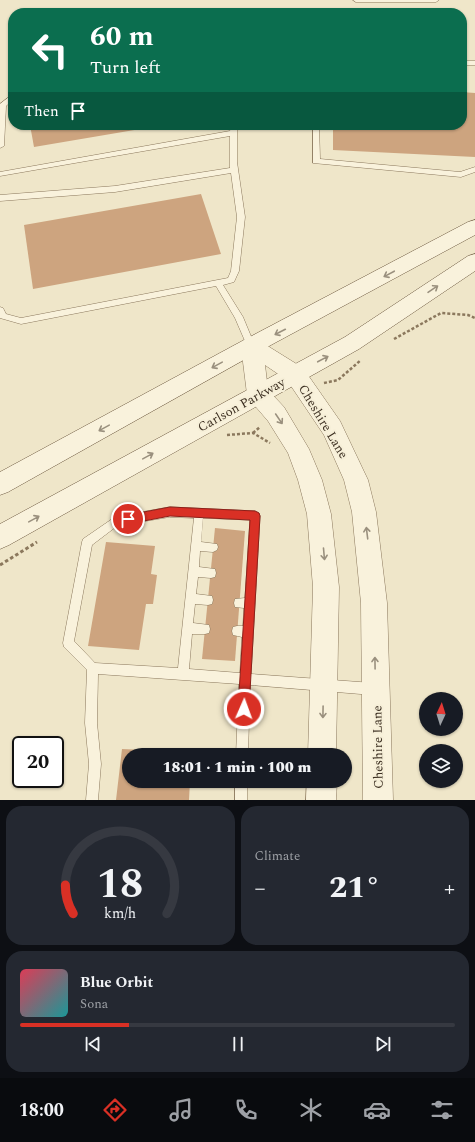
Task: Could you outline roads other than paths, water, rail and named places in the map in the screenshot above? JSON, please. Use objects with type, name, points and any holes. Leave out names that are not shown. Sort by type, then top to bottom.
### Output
[{"type":"main road","points":[[0,484],[251,346],[475,227]]},
{"type":"main road","name":"Carlson Parkway","points":[[0,538],[352,343],[475,261]]},
{"type":"main road","points":[[251,346],[258,394],[276,414],[298,449],[310,480],[319,514],[326,587],[322,748]]},
{"type":"main road","name":"Cheshire Lane","points":[[251,346],[295,374],[332,428],[348,460],[359,493],[367,534],[373,597],[378,800]]},
{"type":"main road","points":[[321,800],[322,788]]},
{"type":"lane","points":[[356,0],[436,0]]},
{"type":"lane","points":[[0,146],[3,105],[8,100]]},
{"type":"lane","points":[[0,174],[229,130]]},
{"type":"lane","points":[[0,310],[3,316],[22,321],[231,280],[235,272],[241,217],[234,170],[234,130]]},
{"type":"lane","points":[[316,130],[316,161],[461,175],[475,170]]},
{"type":"lane","points":[[0,198],[115,188],[234,170]]},
{"type":"lane","points":[[218,283],[239,317],[251,346]]},
{"type":"lane","points":[[242,748],[244,679],[242,632],[248,550],[255,516],[170,512],[115,522],[87,542],[68,643],[93,668],[183,674],[244,679],[376,689]]},
{"type":"lane","points":[[183,674],[200,513]]},
{"type":"lane","points":[[196,546],[213,547]]},
{"type":"lane","points":[[194,572],[210,573]]},
{"type":"lane","points":[[191,599],[208,600]]},
{"type":"lane","points":[[187,628],[205,629]]},
{"type":"lane","points":[[92,800],[95,764],[91,723],[93,668]]},
{"type":"lane","points":[[241,788],[241,800]]}]
